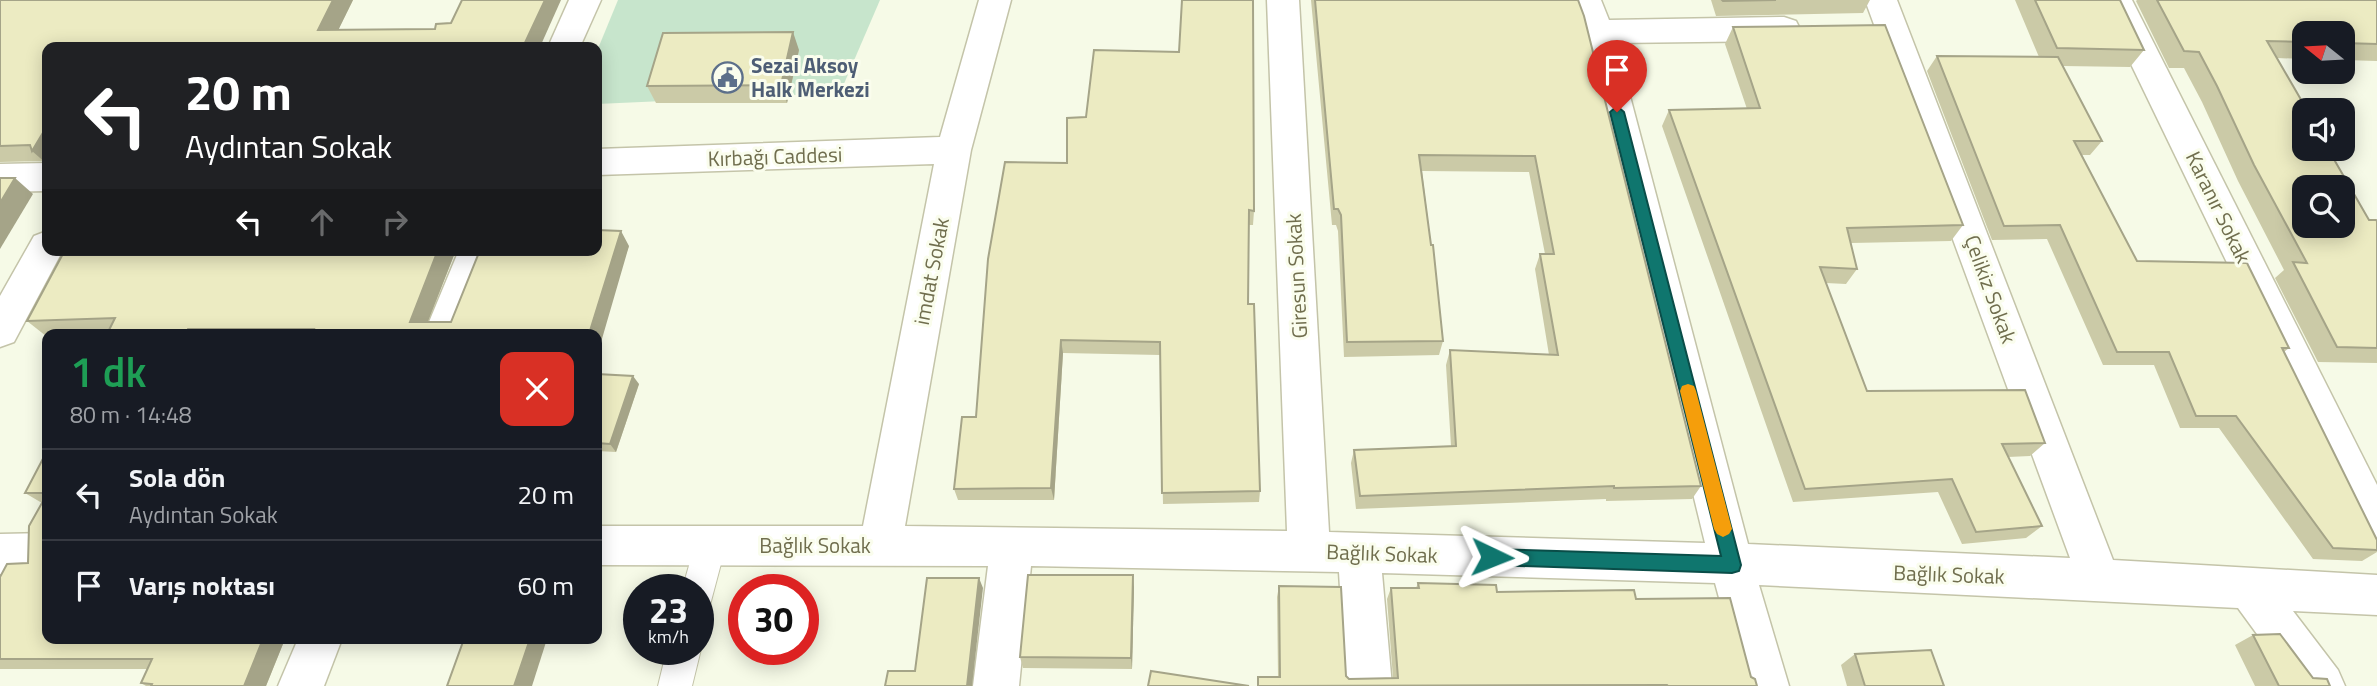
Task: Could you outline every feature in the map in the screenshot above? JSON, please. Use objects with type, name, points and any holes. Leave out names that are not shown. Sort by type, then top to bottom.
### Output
[{"type":"street","points":[[566,42],[585,0]]},
{"type":"street","name":"imdat Sokak","points":[[880,545],[954,150],[995,0]]},
{"type":"street","name":"Giresun Sokak","points":[[1283,0],[1309,551]]},
{"type":"street","name":"Karanır Sokak","points":[[2116,0],[2377,528]]},
{"type":"street","points":[[1853,28],[1887,14]]},
{"type":"street","name":"Çelikiz Sokak","points":[[1887,14],[2099,579]]},
{"type":"street","points":[[1766,686],[1732,565],[1591,16],[1812,29]]},
{"type":"street","name":"Kırbağı Caddesi","points":[[602,162],[954,150]]},
{"type":"street","points":[[0,178],[42,177]]},
{"type":"street","points":[[0,331],[42,255]]},
{"type":"street","points":[[445,329],[475,256]]},
{"type":"street","name":"Bağlık Sokak","points":[[602,546],[880,545],[1359,552],[2099,579],[2377,595]]},
{"type":"street","points":[[996,686],[1012,547]]},
{"type":"street","points":[[1359,552],[1369,686]]},
{"type":"street","points":[[0,554],[42,553]]},
{"type":"street","points":[[2249,587],[2322,686]]},
{"type":"street","points":[[301,686],[318,644]]},
{"type":"lane","points":[[703,574],[710,545]]},
{"type":"lane","points":[[675,686],[680,665]]},
{"type":"green space","points":[[618,0],[880,0],[840,93],[602,104],[601,42]]},
{"type":"building","points":[[0,0],[333,0],[318,30],[435,29],[436,24],[451,23],[462,0],[545,0],[525,42],[42,42],[42,134],[32,151],[30,145],[0,146]]},
{"type":"building","points":[[1182,0],[1253,0],[1254,211],[1249,210],[1248,304],[1254,304],[1260,491],[1162,493],[1160,342],[1061,340],[1051,488],[954,489],[962,417],[976,417],[988,259],[1005,162],[1067,163],[1067,118],[1086,117],[1094,50],[1179,52]]},
{"type":"building","points":[[1315,0],[1578,0],[1701,486],[1614,486],[1360,496],[1354,450],[1456,446],[1450,350],[1558,355],[1540,254],[1554,254],[1535,156],[1419,155],[1433,245],[1443,341],[1347,342],[1341,215],[1338,209],[1334,209]]},
{"type":"building","points":[[2035,0],[2120,0],[2144,50],[2057,48]]},
{"type":"building","points":[[2157,0],[2377,0],[2377,44],[2356,43],[2356,21],[2292,21],[2292,42],[2267,41],[2300,98],[2292,98],[2292,161],[2335,161],[2343,175],[2292,175],[2292,235],[2254,165],[2199,52],[2184,51]]},
{"type":"building","points":[[1885,25],[1963,225],[1847,228],[1857,269],[1820,267],[1867,391],[2025,390],[2045,443],[2002,444],[2042,526],[1976,532],[1952,479],[1805,489],[1669,110],[1760,108],[1733,27]]},
{"type":"building","name":"Sezai Aksoy Halk Merkezi","points":[[793,32],[781,85],[647,86],[663,33]]},
{"type":"building","points":[[1937,56],[2058,57],[2102,141],[2074,141],[2137,261],[2247,263],[2289,348],[2282,348],[2377,540],[2377,550],[2333,548],[2236,416],[2196,416],[2169,352],[2117,352],[2060,225],[2004,226]]},
{"type":"building","points":[[0,178],[15,178],[0,203]]},
{"type":"building","points":[[2355,196],[2369,220],[2377,221],[2377,348],[2337,347],[2293,262],[2307,263],[2293,238],[2355,238]]},
{"type":"building","points":[[602,230],[621,231],[591,329],[110,329],[115,318],[27,321],[62,256],[436,256],[410,322],[451,322],[478,256],[602,256]]},
{"type":"building","points":[[602,374],[633,376],[610,444],[602,443]]},
{"type":"building","points":[[42,461],[42,493],[25,493]]},
{"type":"building","points":[[42,503],[42,644],[261,644],[244,686],[151,686],[152,684],[141,683],[152,659],[0,659],[0,577],[7,564],[28,563],[29,526]]},
{"type":"building","points":[[1028,575],[1133,575],[1131,658],[1020,657]]},
{"type":"building","points":[[927,578],[979,578],[967,686],[885,686],[888,671],[915,671]]},
{"type":"building","points":[[1418,583],[1496,585],[1497,592],[1634,590],[1636,599],[1730,598],[1751,677],[1755,679],[1757,686],[1258,686],[1258,677],[1280,677],[1279,586],[1341,587],[1346,676],[1349,679],[1398,678],[1391,588],[1419,588]]},
{"type":"building","points":[[2280,634],[2313,678],[2327,679],[2330,686],[2279,686],[2253,635]]},
{"type":"building","points":[[462,644],[528,644],[514,686],[447,686]]},
{"type":"building","points":[[1931,650],[1944,686],[1865,686],[1855,654]]},
{"type":"building","points":[[1151,671],[1249,686],[1148,686]]},
{"type":"slow traffic","points":[[1688,391],[1723,529]]},
{"type":"place","name":"Sezai Aksoy Halk Merkezi","points":[[728,77]]},
{"type":"route","points":[[1492,557],[1732,565],[1617,112]]}]
